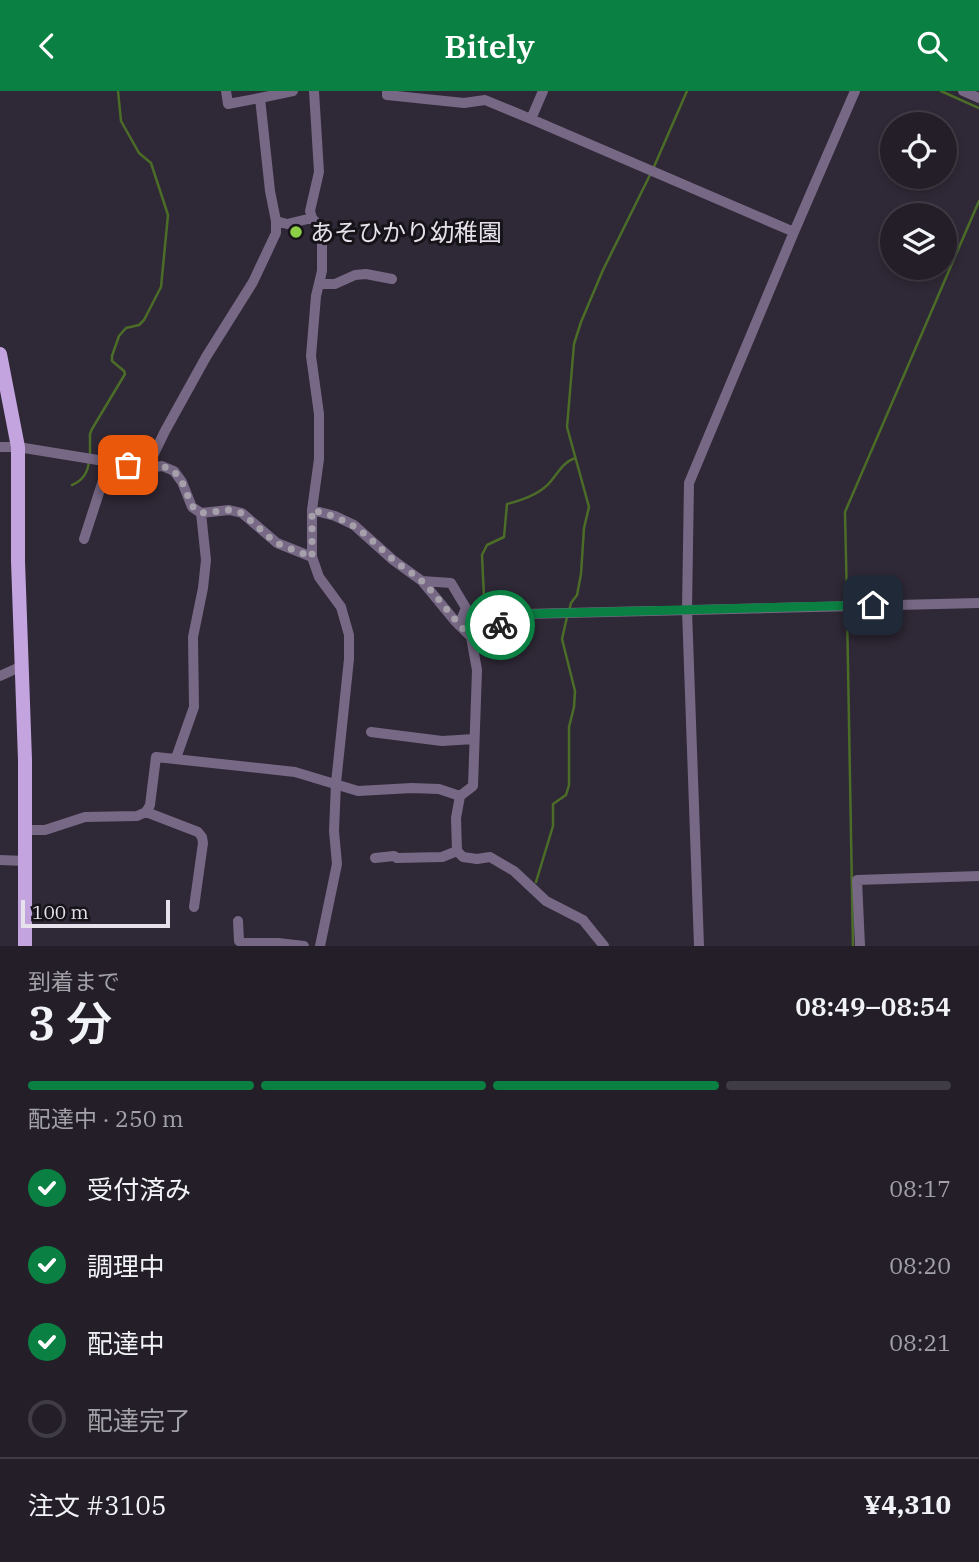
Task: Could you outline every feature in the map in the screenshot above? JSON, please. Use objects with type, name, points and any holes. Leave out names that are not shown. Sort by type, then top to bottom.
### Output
[{"type":"main road","points":[[0,354],[18,447],[25,946]]},
{"type":"street","points":[[226,91],[228,104],[293,91]]},
{"type":"street","points":[[314,91],[319,172],[310,211],[322,230],[322,271],[316,296],[311,356],[319,414],[318,459],[312,510],[312,557],[319,577],[341,607],[349,635],[349,659],[336,783],[334,831],[337,864],[320,946]]},
{"type":"street","points":[[387,91],[387,95],[464,103],[485,100],[794,232]]},
{"type":"street","points":[[531,119],[544,91]]},
{"type":"street","points":[[699,946],[687,610],[689,482],[855,91]]},
{"type":"street","points":[[963,91],[979,98]]},
{"type":"street","points":[[147,468],[206,357],[253,282],[276,233],[260,98]]},
{"type":"street","points":[[276,221],[287,224],[312,218]]},
{"type":"street","points":[[318,284],[335,283],[355,275],[366,274],[392,279]]},
{"type":"street","points":[[0,447],[18,447],[147,468],[162,466],[174,471],[192,506],[201,513],[229,510],[242,513],[276,543],[312,557]]},
{"type":"street","points":[[84,539],[109,462]]},
{"type":"street","points":[[312,510],[354,525],[393,560],[422,581],[471,637],[477,670],[473,786],[460,796],[456,818],[457,851],[463,857],[490,857],[514,871],[546,901],[583,920],[604,946]]},
{"type":"street","points":[[176,758],[194,707],[193,637],[206,560],[201,513]]},
{"type":"street","points":[[422,581],[452,583],[467,608],[459,625]]},
{"type":"street","points":[[471,637],[525,614],[979,603]]},
{"type":"street","points":[[0,676],[22,666]]},
{"type":"street","points":[[371,731],[442,741],[474,739]]},
{"type":"street","points":[[25,830],[45,830],[85,817],[137,816],[146,811],[150,805],[156,757],[295,772],[358,790],[439,789],[460,796]]},
{"type":"street","points":[[146,811],[198,832],[202,837],[194,907]]},
{"type":"street","points":[[375,858],[442,857],[457,851]]},
{"type":"street","points":[[0,860],[25,861]]},
{"type":"street","points":[[860,946],[857,880],[979,876]]},
{"type":"street","points":[[238,921],[239,941],[243,943],[304,946]]},
{"type":"waterway","points":[[90,454],[92,429],[125,374],[112,361],[119,336],[126,328],[139,325],[144,320],[161,287],[168,215],[151,163],[139,153],[121,121],[118,91]]},
{"type":"waterway","points":[[653,169],[687,91]]},
{"type":"waterway","points":[[941,91],[979,108]]},
{"type":"waterway","points":[[569,611],[577,595],[584,528],[589,507],[567,427],[574,344],[603,270],[650,175]]},
{"type":"waterway","points":[[847,603],[845,512],[979,201]]},
{"type":"waterway","points":[[481,621],[485,619],[482,555],[487,545],[504,537],[507,504],[542,490],[564,465],[575,458]]},
{"type":"waterway","points":[[72,485],[84,476],[89,461]]},
{"type":"waterway","points":[[847,610],[853,946]]},
{"type":"waterway","points":[[536,882],[553,826],[553,804],[566,795],[569,785],[569,727],[575,691],[562,639],[567,617]]},
{"type":"way so far","points":[[128,465],[147,468],[162,466],[174,471],[192,506],[201,513],[216,510],[242,513],[276,543],[312,557],[312,510],[335,516],[354,525],[393,560],[422,581],[471,637],[500,625]]},
{"type":"place","name":"あそひかり幼稚園","points":[[296,232]]},
{"type":"route","points":[[500,625],[525,614],[873,605]]}]
